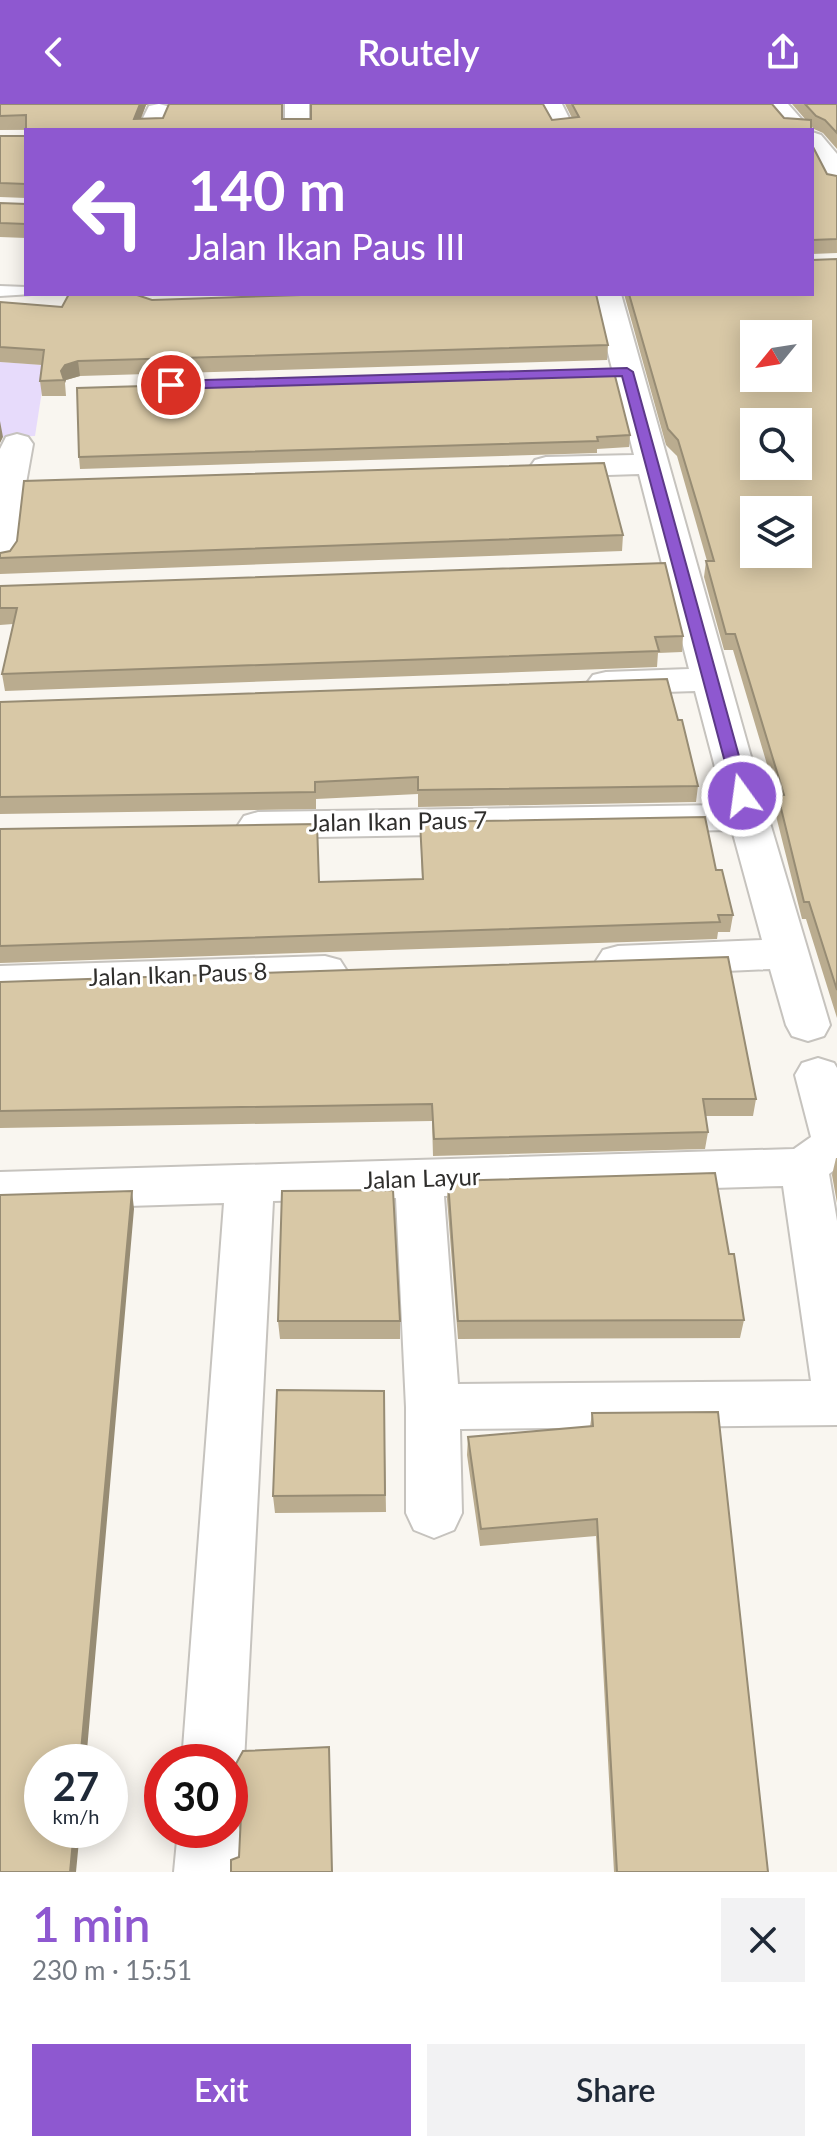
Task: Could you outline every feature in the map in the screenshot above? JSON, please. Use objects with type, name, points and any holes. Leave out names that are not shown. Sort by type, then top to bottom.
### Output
[{"type":"street","points":[[297,104],[297,128]]},
{"type":"street","points":[[550,104],[562,128]]},
{"type":"street","points":[[775,104],[797,128]]},
{"type":"street","points":[[814,142],[826,156],[837,180]]},
{"type":"street","points":[[607,296],[611,372],[652,464],[667,564],[712,679],[808,1025]]},
{"type":"street","points":[[5,578],[6,500],[17,444]]},
{"type":"street","points":[[510,468],[652,464]]},
{"type":"street","points":[[570,684],[712,679]]},
{"type":"street","name":"Jalan Ikan Paus 7","points":[[216,826],[748,817]]},
{"type":"street","points":[[579,962],[787,954]]},
{"type":"street","name":"Jalan Ikan Paus 8","points":[[0,981],[362,970]]},
{"type":"street","points":[[818,1075],[826,1151],[837,1381]]},
{"type":"street","name":"Jalan Layur","points":[[0,1191],[419,1179],[826,1151]]},
{"type":"street","points":[[419,1179],[433,1407],[434,1513]]},
{"type":"street","points":[[214,1744],[250,1184]]},
{"type":"street","points":[[433,1407],[837,1403]]},
{"type":"street","points":[[206,1872],[208,1848]]},
{"type":"lane","points":[[0,291],[24,292]]},
{"type":"shaded area","points":[[0,362],[46,365],[35,436],[0,437]]},
{"type":"building","points":[[0,104],[140,104],[134,119],[163,118],[169,104],[282,104],[282,119],[311,119],[311,104],[543,104],[552,120],[579,117],[572,104],[772,104],[784,118],[811,120],[811,128],[26,128],[26,115],[0,116]]},
{"type":"building","points":[[805,104],[837,104],[837,133],[825,120],[816,116]]},
{"type":"building","points":[[0,136],[24,136],[24,184],[0,183]]},
{"type":"building","points":[[814,149],[827,174],[837,176],[837,239],[814,240]]},
{"type":"building","points":[[0,203],[24,204],[24,224],[0,223]]},
{"type":"building","points":[[837,259],[837,990],[809,902],[804,902],[778,796],[784,795],[735,634],[726,634],[706,561],[714,561],[678,440],[668,429],[630,296],[814,296],[814,260]]},
{"type":"building","points":[[68,296],[140,296],[152,300],[272,296],[596,296],[608,345],[78,361],[65,365],[61,371],[64,380],[40,381],[44,350],[0,347],[0,302],[62,307]]},
{"type":"building","points":[[614,372],[630,435],[597,437],[598,441],[79,457],[77,388]]},
{"type":"building","points":[[604,463],[623,535],[0,558],[0,553],[10,551],[17,541],[24,481]]},
{"type":"building","points":[[665,563],[683,636],[655,637],[659,651],[2,674],[17,608],[0,608],[0,586]]},
{"type":"building","points":[[667,679],[678,720],[682,720],[698,786],[418,790],[418,777],[315,782],[315,792],[0,797],[0,702]]},
{"type":"building","points":[[705,817],[716,870],[722,870],[733,915],[718,915],[720,922],[0,946],[0,829],[317,824],[319,882],[423,879],[420,822]]},
{"type":"building","points":[[728,957],[756,1099],[703,1099],[708,1132],[434,1139],[432,1104],[0,1111],[0,982]]},
{"type":"building","points":[[715,1173],[729,1254],[734,1254],[744,1320],[458,1321],[448,1181]]},
{"type":"building","points":[[393,1190],[400,1321],[278,1321],[282,1191]]},
{"type":"building","points":[[132,1191],[82,1744],[24,1744],[24,1848],[72,1848],[70,1872],[0,1872],[0,1195]]},
{"type":"building","points":[[277,1390],[384,1391],[385,1495],[273,1496]]},
{"type":"building","points":[[718,1412],[768,1872],[617,1872],[597,1519],[481,1529],[468,1437],[593,1426],[592,1413]]},
{"type":"building","points":[[329,1747],[332,1872],[231,1872],[231,1860],[239,1857],[239,1848],[248,1848],[248,1751]]},
{"type":"route","points":[[171,385],[627,372],[742,796]]}]
